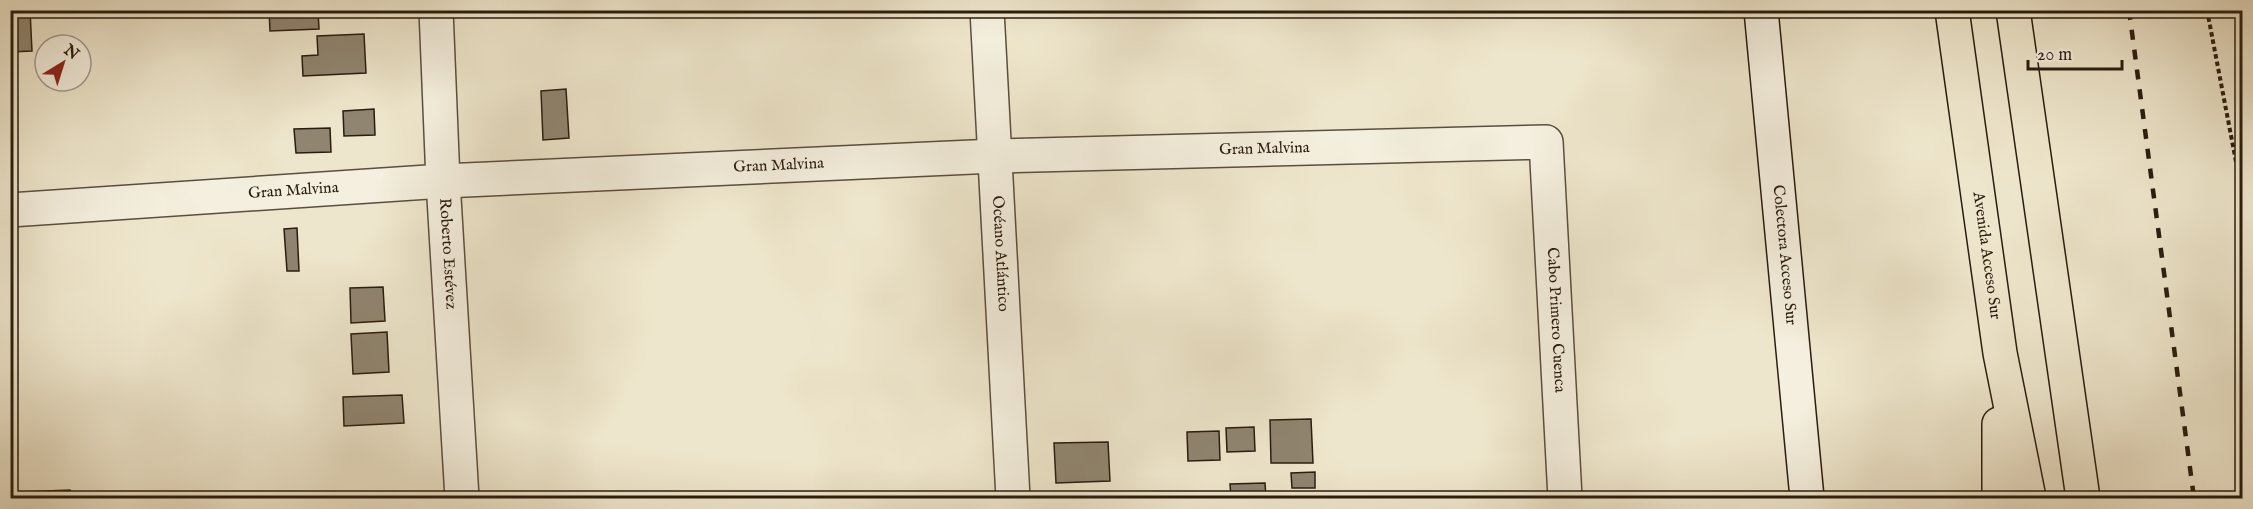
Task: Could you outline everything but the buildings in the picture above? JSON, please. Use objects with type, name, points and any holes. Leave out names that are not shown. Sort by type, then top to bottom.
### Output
[{"type":"highway","name":"Avenida Acceso Sur","points":[[1952,10],[2000,353],[2029,498]]},
{"type":"highway","points":[[2013,10],[2084,498]]},
{"type":"highway","points":[[1999,498],[2000,353]]},
{"type":"street","name":"Roberto Estévez","points":[[436,10],[443,181],[462,498]]},
{"type":"street","name":"Océano Atlántico","points":[[987,10],[1013,498]]},
{"type":"street","name":"Colectora Acceso Sur","points":[[1761,10],[1807,498]]},
{"type":"street","name":"Gran Malvina","points":[[10,210],[443,181],[995,156],[1546,142]]},
{"type":"street","name":"Cabo Primero Cuenca","points":[[1546,142],[1565,498]]},
{"type":"path","points":[[2207,10],[2242,193]]},
{"type":"railway","points":[[2129,10],[2194,498]]}]
